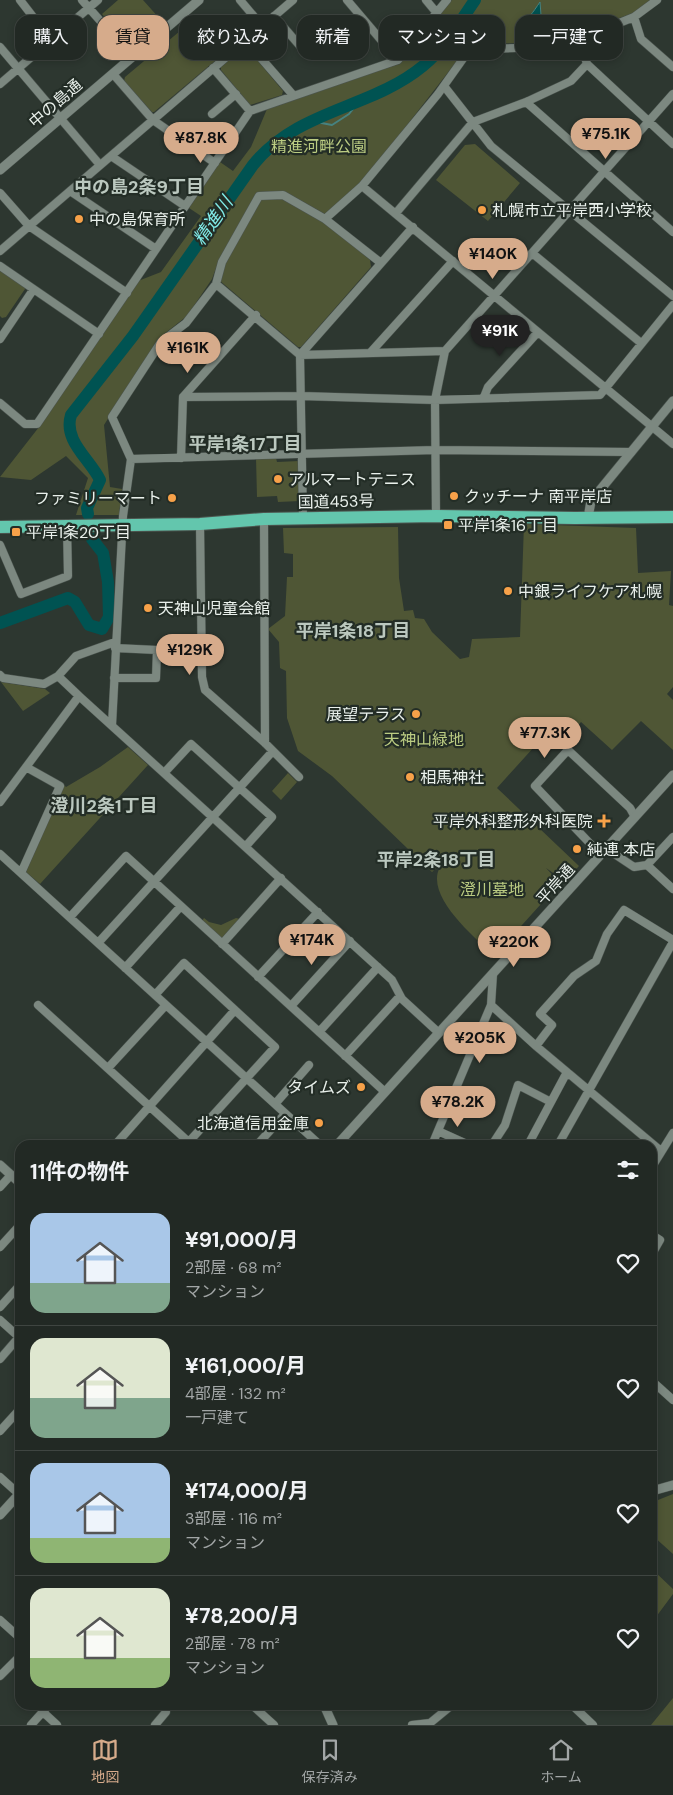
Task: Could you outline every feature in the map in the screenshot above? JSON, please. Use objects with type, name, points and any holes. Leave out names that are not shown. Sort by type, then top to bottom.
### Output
[{"type":"highway","name":"国道453号","points":[[0,527],[200,524],[264,519],[436,516],[673,517]]},
{"type":"street","points":[[20,0],[32,15]]},
{"type":"street","points":[[82,0],[97,15]]},
{"type":"street","points":[[81,15],[98,0]]},
{"type":"street","name":"中の島通","points":[[169,26],[199,0]]},
{"type":"street","points":[[240,0],[253,15]]},
{"type":"street","points":[[275,15],[293,0]]},
{"type":"street","points":[[347,0],[379,38]]},
{"type":"street","points":[[426,0],[436,12]]},
{"type":"street","points":[[434,15],[446,0]]},
{"type":"street","points":[[623,21],[634,17],[657,0]]},
{"type":"street","points":[[634,17],[642,39],[673,67]]},
{"type":"street","points":[[287,31],[297,43]]},
{"type":"street","points":[[0,48],[100,165]]},
{"type":"street","points":[[326,219],[362,186],[444,86],[465,56],[486,49],[515,48]]},
{"type":"street","points":[[0,84],[27,60]]},
{"type":"street","name":"中の島通","points":[[0,170],[128,60]]},
{"type":"street","points":[[0,251],[223,60]]},
{"type":"street","points":[[263,60],[293,95]]},
{"type":"street","points":[[0,403],[27,426],[36,424],[250,111],[398,60]]},
{"type":"street","points":[[586,60],[587,64],[673,144]]},
{"type":"street","points":[[396,213],[473,122],[526,102],[571,81],[587,64]]},
{"type":"street","points":[[214,68],[250,111]]},
{"type":"street","points":[[112,74],[152,120],[215,163]]},
{"type":"street","points":[[444,86],[491,146],[673,296]]},
{"type":"street","points":[[212,114],[236,94]]},
{"type":"street","points":[[436,516],[435,400],[445,351],[673,94]]},
{"type":"street","points":[[526,102],[673,232]]},
{"type":"street","points":[[111,156],[186,206]]},
{"type":"street","points":[[362,186],[673,444]]},
{"type":"street","points":[[70,191],[156,250]]},
{"type":"street","points":[[0,193],[29,226],[127,293]]},
{"type":"street","points":[[112,724],[123,525],[131,459],[112,417],[161,342],[186,323],[216,284],[222,262],[259,196],[283,195],[326,219],[381,263]]},
{"type":"street","points":[[303,518],[300,354],[412,227]]},
{"type":"street","points":[[532,253],[641,343]]},
{"type":"street","points":[[370,353],[453,261]]},
{"type":"street","points":[[0,266],[99,334]]},
{"type":"street","points":[[216,284],[256,315],[300,354],[445,351]]},
{"type":"street","points":[[0,339],[3,327],[33,290]]},
{"type":"street","points":[[183,396],[301,396],[435,400],[484,397],[600,395],[673,305]]},
{"type":"street","points":[[181,458],[183,396],[256,315]]},
{"type":"street","points":[[484,397],[488,387],[538,332]]},
{"type":"street","points":[[588,518],[591,501],[673,401]]},
{"type":"street","points":[[131,459],[435,450],[631,452]]},
{"type":"street","points":[[264,519],[265,743]]},
{"type":"street","points":[[200,524],[202,677],[205,690],[265,743],[299,777]]},
{"type":"street","points":[[0,545],[21,594],[68,576],[67,526]]},
{"type":"street","points":[[0,675],[3,678],[44,684],[58,676],[76,656],[115,645],[157,650],[156,678],[114,678]]},
{"type":"street","points":[[58,676],[392,980],[400,996],[439,1033]]},
{"type":"street","points":[[0,802],[79,696]]},
{"type":"street","points":[[165,772],[191,744],[272,817],[246,846]]},
{"type":"street","points":[[635,817],[630,808],[568,750],[535,786],[604,852],[634,867],[647,865],[673,837]]},
{"type":"street","points":[[98,943],[272,752]]},
{"type":"street","points":[[21,873],[60,786],[26,768]]},
{"type":"street","name":"平岸通","points":[[342,1140],[673,775]]},
{"type":"street","points":[[0,854],[314,1140]]},
{"type":"street","points":[[70,917],[126,856],[385,1092]]},
{"type":"street","points":[[647,865],[672,886]]},
{"type":"street","points":[[222,944],[281,878]]},
{"type":"street","points":[[125,968],[181,906]]},
{"type":"street","points":[[536,1046],[552,1024],[540,1014],[574,976],[596,961],[607,934],[624,910],[673,941],[561,1140]]},
{"type":"street","points":[[258,977],[318,912]]},
{"type":"street","points":[[291,1006],[350,941]]},
{"type":"street","points":[[155,995],[184,963],[275,1047],[193,1140]]},
{"type":"street","points":[[319,1032],[378,967]]},
{"type":"street","points":[[434,1140],[491,1005],[493,974]]},
{"type":"street","points":[[345,1056],[400,996]]},
{"type":"street","points":[[38,1005],[185,1140]]},
{"type":"street","points":[[108,1068],[166,1005]]},
{"type":"street","points":[[491,1005],[536,1046],[647,1140]]},
{"type":"street","points":[[119,1140],[235,1010]]},
{"type":"street","points":[[274,1104],[310,1065]]},
{"type":"street","points":[[531,1140],[567,1072]]},
{"type":"street","points":[[495,1140],[505,1125],[518,1085],[551,1102]]},
{"type":"street","points":[[262,1140],[285,1114]]},
{"type":"street","points":[[438,1131],[458,1140]]},
{"type":"street","points":[[657,1159],[673,1133]]},
{"type":"street","points":[[657,1148],[661,1152]]},
{"type":"street","points":[[0,1165],[15,1179]]},
{"type":"street","points":[[0,1187],[11,1175]]},
{"type":"street","points":[[0,1247],[15,1230]]},
{"type":"street","points":[[0,1307],[15,1290]]},
{"type":"street","points":[[0,1320],[15,1334]]},
{"type":"street","points":[[0,1359],[15,1343]]},
{"type":"street","points":[[657,1386],[673,1400]]},
{"type":"street","points":[[0,1431],[15,1414]]},
{"type":"street","points":[[0,1477],[15,1490]]},
{"type":"street","points":[[657,1490],[673,1485]]},
{"type":"street","points":[[0,1515],[15,1499]]},
{"type":"street","points":[[0,1620],[15,1634]]},
{"type":"street","points":[[0,1676],[15,1661]]},
{"type":"street","points":[[155,1725],[165,1714],[165,1710]]},
{"type":"street","points":[[258,1710],[274,1725]]},
{"type":"street","points":[[326,1710],[333,1725]]},
{"type":"street","points":[[412,1725],[430,1723],[446,1710]]},
{"type":"street","points":[[577,1710],[593,1725]]},
{"type":"street","points":[[31,1725],[43,1712],[57,1725]]},
{"type":"green space","points":[[118,0],[143,0],[156,15],[103,15]]},
{"type":"green space","name":"精進河畔公園","points":[[452,0],[650,0],[636,12],[623,17],[623,15],[515,15],[515,43],[505,43],[505,15],[440,15]]},
{"type":"green space","points":[[179,32],[179,60],[216,60],[152,112],[124,81],[125,77],[145,60],[169,60],[169,40]]},
{"type":"green space","points":[[229,60],[257,60],[283,91],[282,95],[250,105],[221,70],[221,67]]},
{"type":"green space","name":"精進河畔公園","points":[[403,60],[458,60],[365,179],[325,214],[284,191],[257,193],[219,260],[212,279],[187,316],[159,338],[104,425],[110,487],[122,489],[119,515],[76,515],[88,478],[66,456],[31,480],[0,477],[39,427],[138,281],[161,272],[201,216],[189,208],[220,162],[233,171],[251,147],[267,109],[314,90],[400,64]]},
{"type":"green space","points":[[475,144],[520,183],[488,221],[436,180],[465,145]]},
{"type":"green space","points":[[261,199],[282,199],[333,228],[370,260],[371,267],[301,347],[298,347],[219,280],[225,264]]},
{"type":"green space","points":[[0,269],[24,286],[25,289],[6,317],[2,318],[0,316]]},
{"type":"green space","name":"アルマートテニス","points":[[256,458],[276,458],[277,462],[299,461],[300,501],[278,502],[277,496],[257,497]]},
{"type":"green space","name":"天神山緑地","points":[[524,524],[636,528],[638,573],[671,571],[669,605],[673,606],[673,687],[667,694],[673,700],[673,750],[641,721],[612,750],[581,722],[567,738],[553,726],[497,788],[579,866],[565,881],[546,868],[560,883],[494,956],[454,916],[439,891],[437,878],[440,867],[451,855],[432,872],[332,776],[298,751],[287,718],[286,671],[280,668],[279,642],[268,629],[285,616],[287,577],[293,577],[293,554],[284,553],[283,528],[398,527],[399,578],[404,611],[413,610],[415,618],[424,619],[432,632],[460,659],[469,657],[472,639],[520,637]]},
{"type":"green space","points":[[1,682],[45,689],[50,693],[23,711]]},
{"type":"green space","points":[[128,747],[148,765],[40,884],[26,872],[64,785],[66,787],[100,767]]},
{"type":"green space","points":[[288,773],[297,782],[281,800],[272,791]]},
{"type":"green space","points":[[204,918],[209,922],[221,925],[236,918],[240,919],[221,939],[202,921]]},
{"type":"green space","points":[[673,1494],[673,1554],[657,1540],[657,1500]]},
{"type":"green space","points":[[657,1574],[673,1589],[673,1594],[657,1616]]},
{"type":"green space","points":[[673,1698],[673,1725],[651,1725]]},
{"type":"water","points":[[540,2],[541,15],[530,15]]},
{"type":"waterway","name":"精進川","points":[[88,514],[87,508],[100,480],[74,441],[71,433],[71,415],[133,336],[253,165],[271,146],[291,132],[313,120],[381,92],[423,66],[445,43],[475,0]]},
{"type":"waterway","points":[[311,121],[332,125],[349,114],[361,99]]},
{"type":"waterway","name":"精進川","points":[[0,623],[68,598],[75,602],[89,625],[102,629],[109,617],[108,582],[103,553],[92,539]]},
{"type":"place","name":"札幌市立平岸西小学校","points":[[482,210]]},
{"type":"place","name":"中の島保育所","points":[[79,219]]},
{"type":"place","name":"アルマートテニス","points":[[278,479]]},
{"type":"place","name":"クッチーナ 南平岸店","points":[[454,496]]},
{"type":"place","name":"ファミリーマート","points":[[172,498]]},
{"type":"place","name":"平岸1条16丁目","points":[[448,525]]},
{"type":"place","name":"平岸1条20丁目","points":[[16,532]]},
{"type":"place","name":"中銀ライフケア札幌","points":[[508,591]]},
{"type":"place","name":"天神山児童会館","points":[[148,608]]},
{"type":"place","name":"展望テラス","points":[[416,714]]},
{"type":"place","name":"相馬神社","points":[[410,777]]},
{"type":"place","name":"平岸外科整形外科医院","points":[[604,821]]},
{"type":"place","name":"純連 本店","points":[[577,849]]},
{"type":"place","name":"タイムズ","points":[[361,1087]]},
{"type":"place","name":"北海道信用金庫","points":[[319,1123]]},
{"type":"district","name":"中の島2条9丁目","points":[[139,187]]},
{"type":"district","name":"平岸1条17丁目","points":[[245,444]]},
{"type":"district","name":"平岸1条18丁目","points":[[353,631]]},
{"type":"district","name":"澄川2条1丁目","points":[[104,806]]},
{"type":"district","name":"平岸2条18丁目","points":[[436,860]]},
{"type":"park label","name":"澄川墓地","points":[[492,889]]}]
